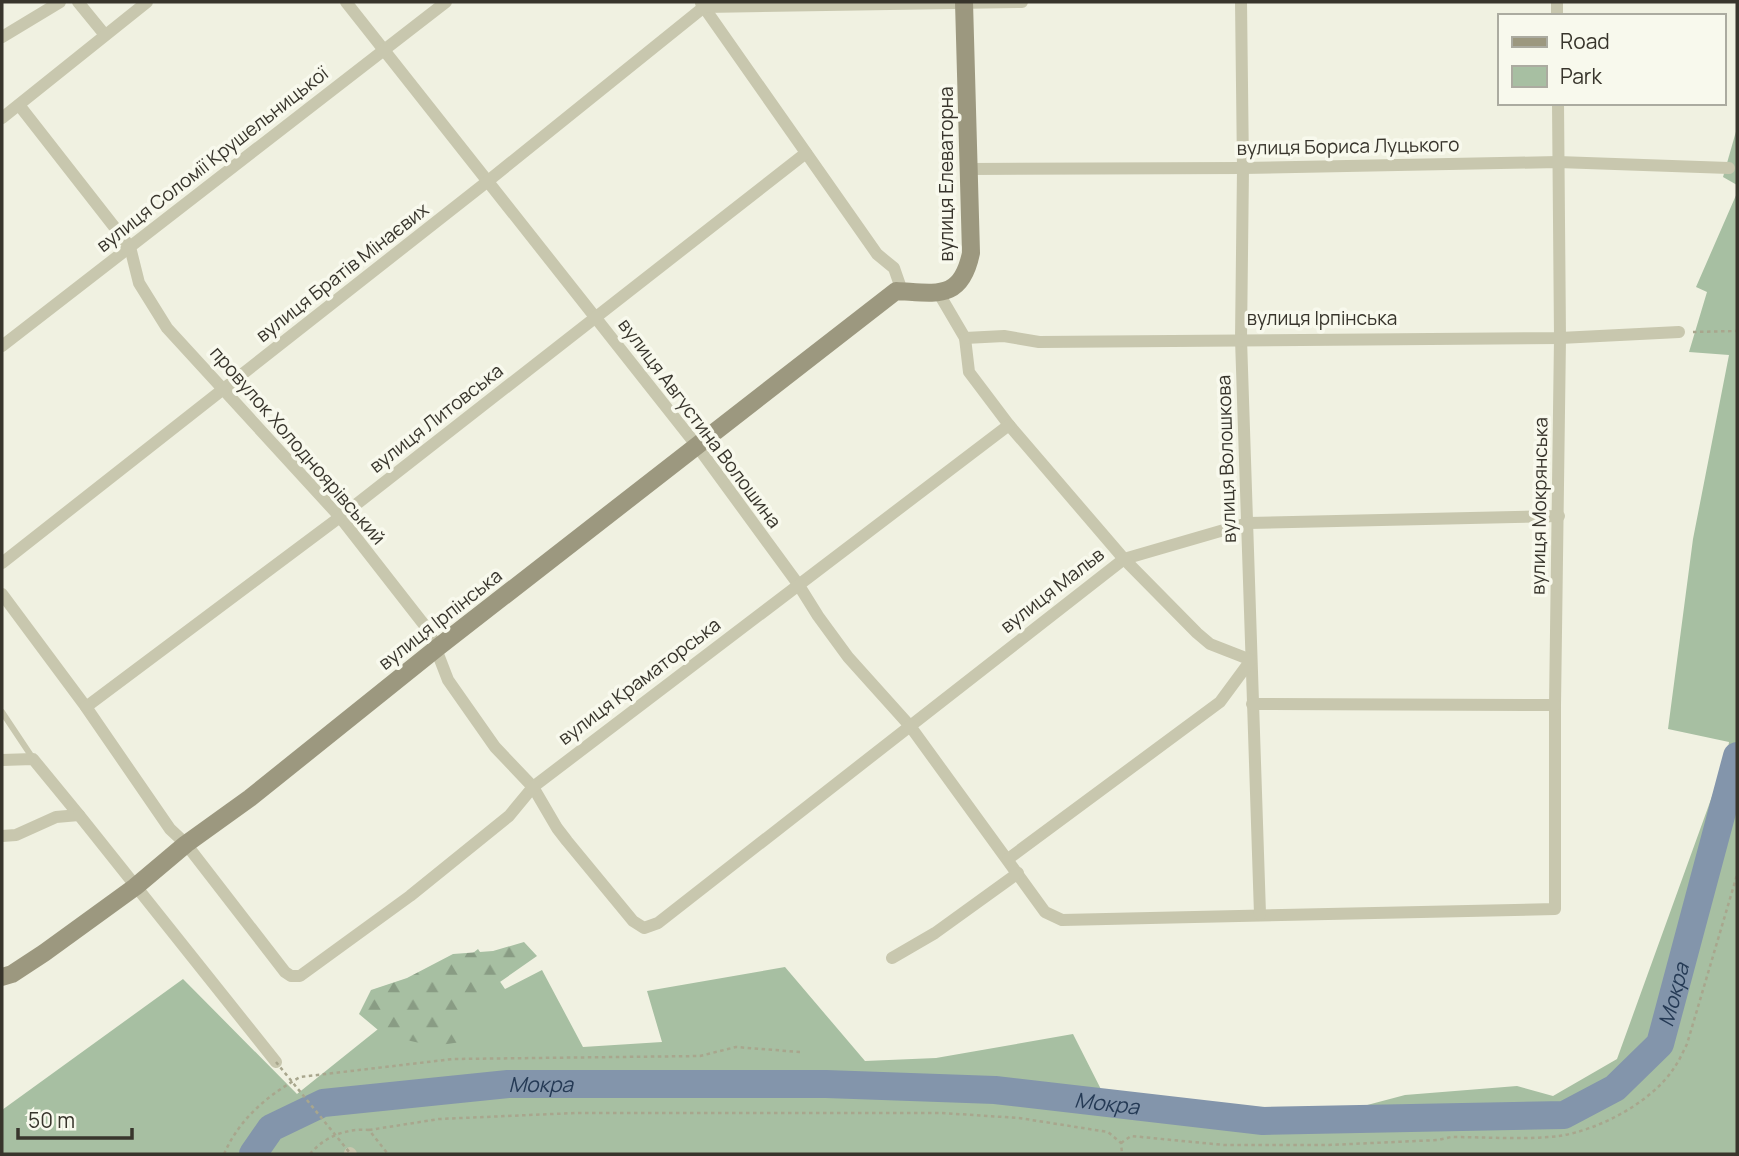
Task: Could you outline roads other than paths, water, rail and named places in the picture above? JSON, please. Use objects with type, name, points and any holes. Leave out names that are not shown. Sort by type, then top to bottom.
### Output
[{"type":"street","points":[[2,37],[60,2]]},
{"type":"street","points":[[78,2],[105,36]]},
{"type":"street","points":[[2,118],[147,2]]},
{"type":"street","name":"вулиця Августина Волошина","points":[[346,2],[697,446],[848,657],[910,726],[1045,912],[1062,920],[1555,909]]},
{"type":"street","name":"вулиця Соломії Крушельницької","points":[[2,345],[446,2]]},
{"type":"street","name":"вулиця Елеваторна","points":[[938,292],[955,288],[967,274],[971,253],[964,2]]},
{"type":"street","points":[[702,4],[1022,2]]},
{"type":"street","name":"вулиця Волошкова","points":[[1241,2],[1241,339],[1260,915]]},
{"type":"street","points":[[702,4],[877,254],[894,268],[902,291],[938,292],[965,338],[968,372],[1009,425],[1124,559],[1210,644],[1251,660],[1220,702],[1008,859]]},
{"type":"street","name":"вулиця Братів Мінаєвих","points":[[2,563],[488,181],[702,4]]},
{"type":"street","name":"провулок Холодноярівський","points":[[19,105],[130,247],[139,283],[167,328],[340,517],[429,631],[448,680],[471,715],[512,766],[533,787],[556,828],[633,921],[644,928],[658,923]]},
{"type":"street","name":"вулиця Мокрянська","points":[[1555,909],[1560,338],[1558,105]]},
{"type":"street","name":"вулиця Литовська","points":[[86,708],[340,517],[806,153]]},
{"type":"street","name":"вулиця Бориса Луцького","points":[[969,169],[1559,162],[1728,168]]},
{"type":"street","name":"вулиця Ірпінська","points":[[2,977],[12,974],[44,953],[135,887],[186,844],[250,798],[437,648],[896,291],[902,291]]},
{"type":"street","name":"вулиця Ірпінська","points":[[965,338],[1004,336],[1039,342],[1560,338],[1679,332]]},
{"type":"street","name":"вулиця Краматорська","points":[[186,844],[285,972],[291,976],[300,976],[410,896],[509,816],[533,787],[1009,425]]},
{"type":"street","name":"вулиця Мальв","points":[[658,923],[1124,559],[1248,523],[1559,516]]},
{"type":"street","points":[[2,594],[170,829],[186,844]]},
{"type":"street","points":[[1252,704],[1555,705]]},
{"type":"street","points":[[2,760],[33,759],[276,1062]]},
{"type":"street","points":[[2,836],[16,835],[56,817],[79,815]]},
{"type":"street","points":[[892,958],[935,933],[1018,873]]},
{"type":"lane","points":[[2,712],[33,759]]},
{"type":"waterway","name":"Мокра","points":[[253,1154],[271,1128],[323,1103],[508,1084],[826,1084],[995,1090],[1263,1121],[1564,1115],[1615,1088],[1660,1044],[1737,756]]}]
